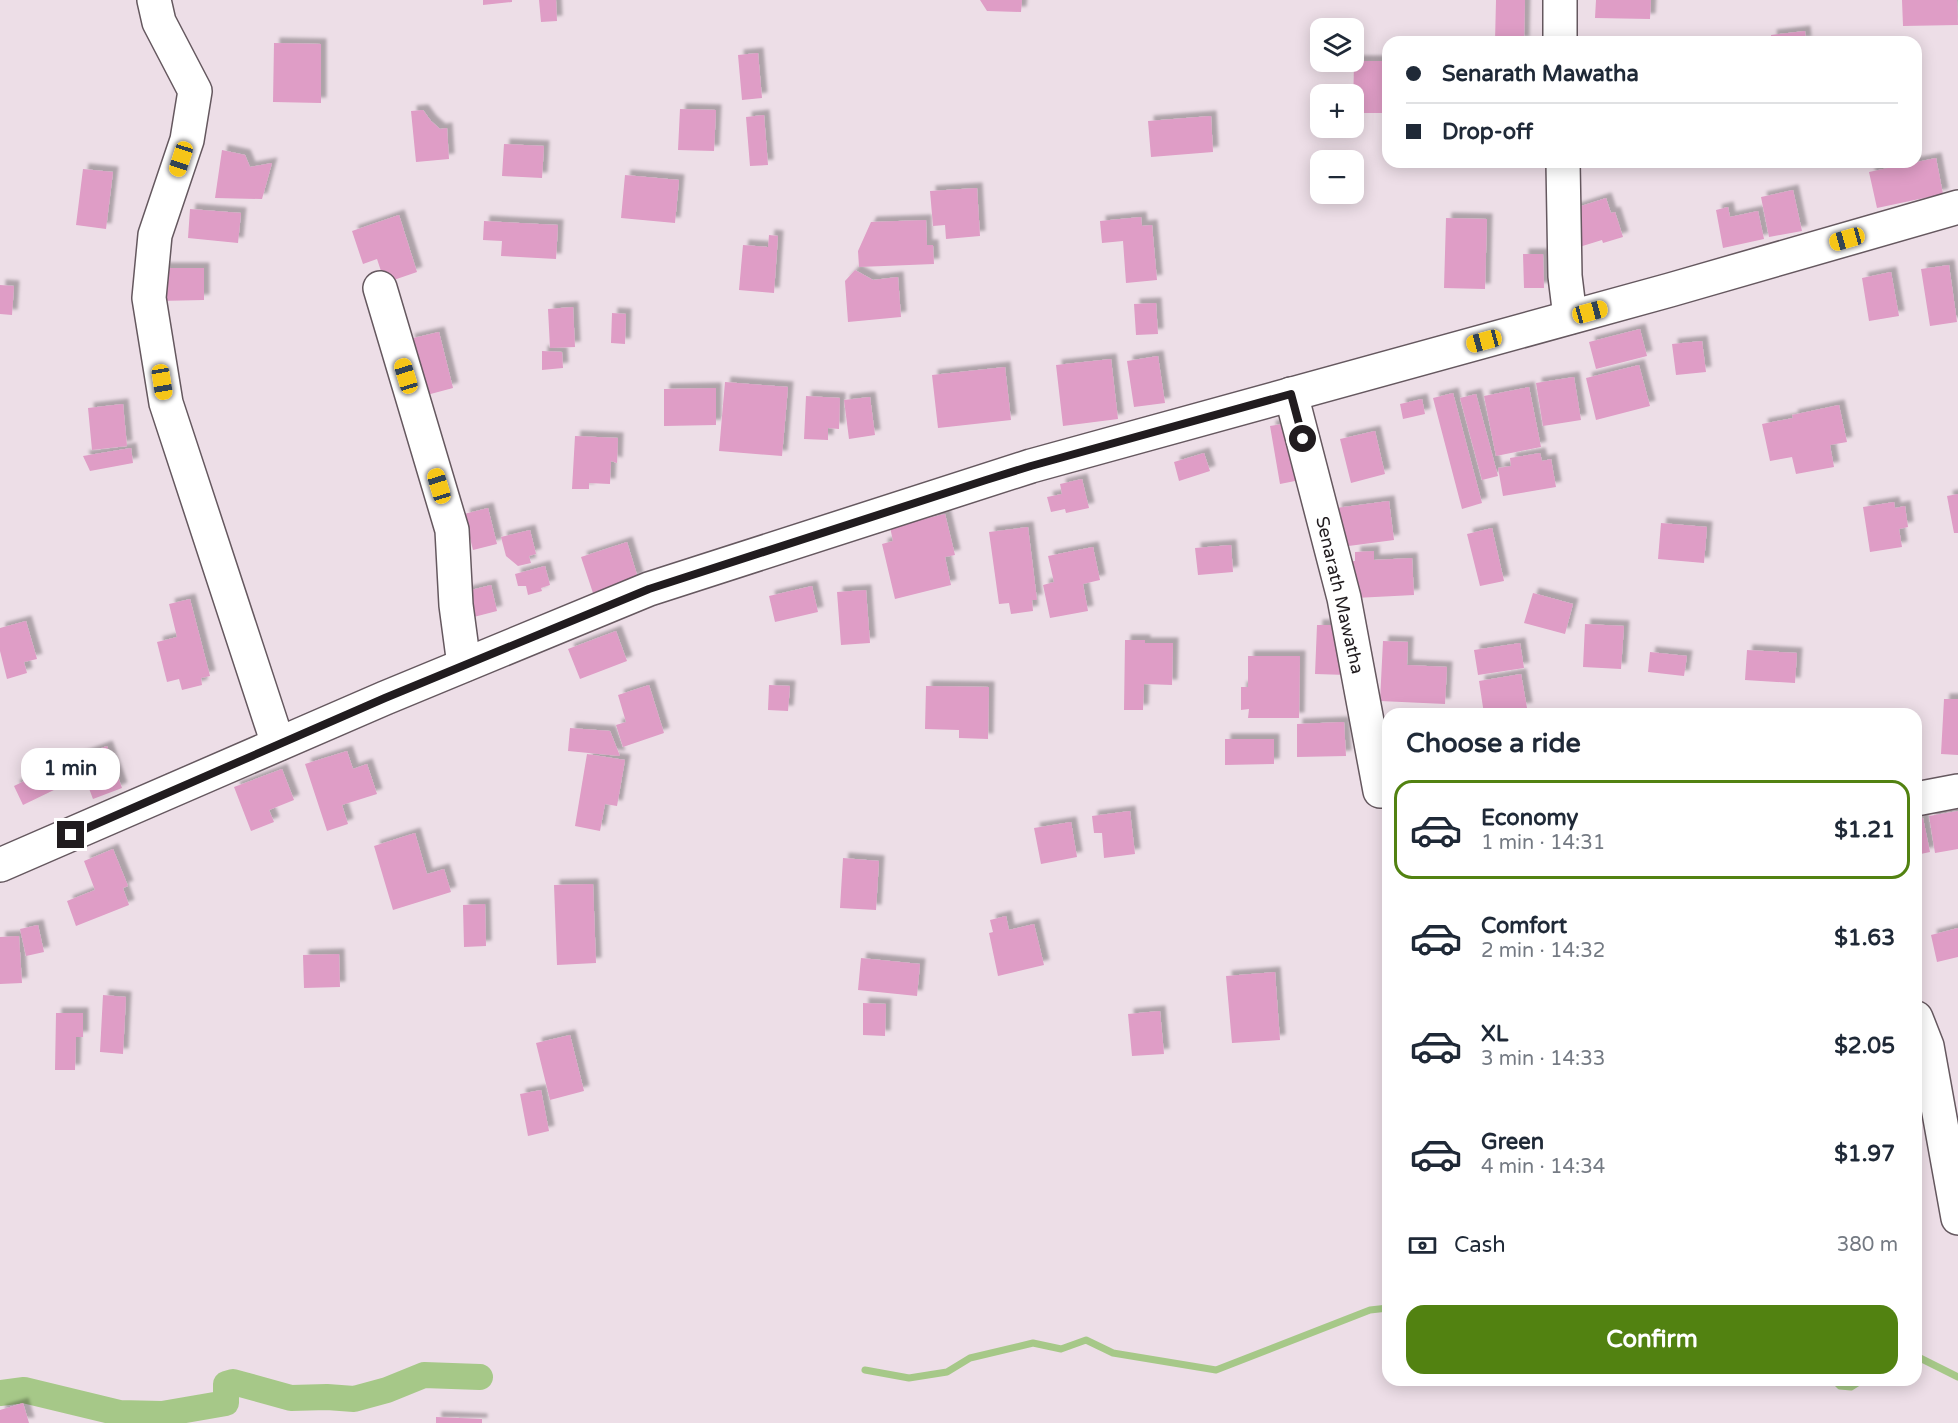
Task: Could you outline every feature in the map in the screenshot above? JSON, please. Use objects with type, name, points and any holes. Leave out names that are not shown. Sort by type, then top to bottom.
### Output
[{"type":"main road","points":[[154,0],[159,22],[195,92],[187,140],[155,235],[149,298],[166,404],[278,744]]},
{"type":"main road","points":[[1560,0],[1560,36]]},
{"type":"main road","points":[[1563,168],[1565,276],[1570,317]]},
{"type":"main road","points":[[0,865],[278,744],[649,589],[1031,466],[1958,207]]},
{"type":"main road","points":[[380,288],[452,530],[456,605],[464,665]]},
{"type":"main road","name":"Senarath Mawatha","points":[[1291,394],[1344,598],[1380,791],[1382,791]]},
{"type":"main road","points":[[1922,798],[1958,791]]},
{"type":"main road","points":[[1922,1033],[1927,1046],[1958,1218]]},
{"type":"building","points":[[483,0],[512,0],[512,2],[483,5]]},
{"type":"building","points":[[539,0],[556,0],[557,21],[541,22]]},
{"type":"building","points":[[980,0],[1022,0],[1021,12],[987,11]]},
{"type":"building","points":[[1496,0],[1525,0],[1524,36],[1495,36]]},
{"type":"building","points":[[1596,0],[1651,0],[1650,19],[1595,18]]},
{"type":"building","points":[[1902,0],[1957,0],[1958,25],[1903,26]]},
{"type":"building","points":[[1805,31],[1805,36],[1771,36]]},
{"type":"building","points":[[274,43],[321,44],[321,103],[273,102]]},
{"type":"building","points":[[758,53],[762,98],[742,100],[738,55]]},
{"type":"building","points":[[1364,61],[1382,61],[1382,113],[1364,113],[1364,84],[1354,84],[1354,72],[1364,72]]},
{"type":"building","points":[[680,109],[716,110],[714,151],[678,150]]},
{"type":"building","points":[[423,110],[440,129],[447,128],[449,159],[416,162],[411,111]]},
{"type":"building","points":[[764,115],[768,165],[750,166],[746,117]]},
{"type":"building","points":[[1211,116],[1213,152],[1151,157],[1148,121]]},
{"type":"building","points":[[504,144],[544,146],[542,178],[502,176]]},
{"type":"building","points":[[222,150],[245,155],[250,167],[272,163],[262,199],[215,198]]},
{"type":"building","points":[[1936,158],[1943,194],[1877,208],[1869,172],[1888,168],[1922,168],[1922,161]]},
{"type":"building","points":[[83,169],[113,172],[106,229],[76,225]]},
{"type":"building","points":[[625,175],[679,180],[675,223],[621,218]]},
{"type":"building","points":[[977,188],[980,236],[946,239],[945,225],[933,226],[930,191]]},
{"type":"building","points":[[1793,190],[1802,231],[1769,237],[1761,197]]},
{"type":"building","points":[[1606,198],[1611,213],[1615,212],[1623,237],[1603,243],[1602,240],[1576,248],[1572,209]]},
{"type":"building","points":[[1728,207],[1730,217],[1758,211],[1764,239],[1723,248],[1716,210]]},
{"type":"building","points":[[190,209],[241,213],[238,243],[188,238]]},
{"type":"building","points":[[399,215],[417,272],[385,283],[377,259],[363,264],[352,231]]},
{"type":"building","points":[[1141,217],[1142,226],[1152,225],[1157,280],[1126,283],[1123,241],[1102,243],[1100,221]]},
{"type":"building","points":[[1446,218],[1487,219],[1485,289],[1444,288]]},
{"type":"building","points":[[926,220],[927,245],[933,245],[934,264],[859,267],[858,251],[871,222]]},
{"type":"building","points":[[484,221],[558,225],[556,259],[501,256],[502,241],[483,240]]},
{"type":"building","points":[[769,235],[778,236],[774,293],[739,290],[743,245],[768,247]]},
{"type":"building","points":[[1523,254],[1543,254],[1544,288],[1524,288]]},
{"type":"building","points":[[1949,265],[1957,322],[1930,326],[1921,269]]},
{"type":"building","points":[[159,268],[204,268],[204,300],[159,301]]},
{"type":"building","points":[[855,270],[873,280],[898,277],[901,317],[848,322],[845,281]]},
{"type":"building","points":[[1891,272],[1899,316],[1869,321],[1862,278]]},
{"type":"building","points":[[0,285],[14,286],[12,315],[0,314]]},
{"type":"building","points":[[1156,303],[1158,334],[1136,335],[1134,304]]},
{"type":"building","points":[[573,307],[575,347],[550,348],[548,309]]},
{"type":"building","points":[[612,313],[626,314],[625,344],[611,343]]},
{"type":"building","points":[[1640,329],[1647,356],[1596,369],[1589,342]]},
{"type":"building","points":[[439,332],[453,388],[423,396],[409,339]]},
{"type":"building","points":[[1702,341],[1706,372],[1676,375],[1672,344]]},
{"type":"building","points":[[542,351],[562,352],[563,368],[542,370]]},
{"type":"building","points":[[1158,356],[1165,403],[1134,407],[1127,361]]},
{"type":"building","points":[[1111,359],[1118,419],[1063,426],[1056,365]]},
{"type":"building","points":[[1639,365],[1650,406],[1596,420],[1586,378]]},
{"type":"building","points":[[1005,367],[1011,420],[938,428],[932,375]]},
{"type":"building","points":[[1574,377],[1581,420],[1543,426],[1536,383]]},
{"type":"building","points":[[725,382],[788,387],[782,456],[719,451]]},
{"type":"building","points":[[1529,387],[1541,447],[1496,456],[1484,396]]},
{"type":"building","points":[[716,388],[716,425],[664,426],[664,389]]},
{"type":"building","points":[[1453,393],[1482,503],[1462,509],[1433,398]]},
{"type":"building","points":[[1476,394],[1498,476],[1482,480],[1460,398]]},
{"type":"building","points":[[806,396],[840,398],[839,429],[828,428],[828,440],[804,439]]},
{"type":"building","points":[[870,397],[875,435],[849,439],[844,400]]},
{"type":"building","points":[[1422,399],[1425,414],[1403,419],[1400,404]]},
{"type":"building","points":[[123,404],[127,446],[92,450],[88,408]]},
{"type":"building","points":[[1839,405],[1847,442],[1830,445],[1834,467],[1796,474],[1792,457],[1770,461],[1762,424]]},
{"type":"building","points":[[1294,422],[1305,479],[1280,484],[1270,426]]},
{"type":"building","points":[[1375,431],[1385,474],[1351,483],[1340,439]]},
{"type":"building","points":[[575,436],[618,438],[617,463],[611,461],[610,484],[589,483],[589,489],[572,489]]},
{"type":"building","points":[[131,448],[133,463],[90,471],[83,456]]},
{"type":"building","points":[[1204,453],[1210,471],[1179,481],[1174,462]]},
{"type":"building","points":[[1540,453],[1542,461],[1551,459],[1556,487],[1503,496],[1498,468],[1511,466],[1510,458]]},
{"type":"building","points":[[1082,479],[1089,508],[1066,513],[1065,509],[1051,512],[1047,497],[1062,494],[1060,484]]},
{"type":"building","points":[[1958,494],[1958,533],[1954,533],[1947,496]]},
{"type":"building","points":[[1389,501],[1394,540],[1341,547],[1336,508]]},
{"type":"building","points":[[1894,502],[1895,508],[1905,506],[1908,527],[1899,529],[1902,547],[1870,552],[1863,507]]},
{"type":"building","points":[[488,508],[497,544],[473,550],[464,514]]},
{"type":"building","points":[[945,514],[955,555],[945,557],[951,585],[895,599],[882,544],[893,541],[890,527]]},
{"type":"building","points":[[1661,523],[1707,527],[1704,563],[1658,559]]},
{"type":"building","points":[[1028,527],[1037,600],[1032,600],[1033,611],[1011,614],[1009,603],[999,604],[989,532]]},
{"type":"building","points":[[1492,528],[1504,581],[1480,586],[1467,534]]},
{"type":"building","points":[[530,530],[536,554],[529,556],[531,563],[518,566],[506,556],[501,537]]},
{"type":"building","points":[[627,542],[638,578],[593,593],[581,557]]},
{"type":"building","points":[[1231,545],[1233,572],[1198,575],[1195,548]]},
{"type":"building","points":[[1093,547],[1100,580],[1083,584],[1088,611],[1050,618],[1043,585],[1054,582],[1048,556]]},
{"type":"building","points":[[1374,551],[1374,560],[1412,558],[1414,595],[1355,598],[1353,561],[1355,561],[1355,552]]},
{"type":"building","points":[[545,566],[550,585],[541,588],[542,591],[528,595],[526,586],[518,586],[515,574]]},
{"type":"building","points":[[491,585],[497,611],[466,619],[459,593]]},
{"type":"building","points":[[812,586],[818,612],[775,622],[769,596]]},
{"type":"building","points":[[866,590],[870,643],[841,645],[837,592]]},
{"type":"building","points":[[1533,593],[1573,604],[1565,634],[1524,623]]},
{"type":"building","points":[[190,599],[210,676],[201,678],[202,685],[182,690],[179,679],[167,682],[157,642],[177,637],[169,604]]},
{"type":"building","points":[[26,621],[37,659],[24,662],[27,673],[7,679],[0,651],[0,628]]},
{"type":"building","points":[[1585,624],[1624,626],[1621,669],[1583,667]]},
{"type":"building","points":[[1317,625],[1335,625],[1334,642],[1348,643],[1347,675],[1315,674]]},
{"type":"building","points":[[616,631],[627,661],[580,679],[568,649]]},
{"type":"building","points":[[1125,640],[1173,643],[1172,685],[1144,684],[1143,710],[1124,710]]},
{"type":"building","points":[[1383,641],[1408,642],[1407,665],[1447,667],[1445,704],[1380,701]]},
{"type":"building","points":[[1520,643],[1524,668],[1478,675],[1474,650]]},
{"type":"building","points":[[1747,650],[1797,653],[1795,683],[1745,680]]},
{"type":"building","points":[[1650,652],[1687,656],[1684,676],[1648,672]]},
{"type":"building","points":[[1248,656],[1300,656],[1299,718],[1248,718],[1249,709],[1241,710],[1241,687],[1248,687]]},
{"type":"building","points":[[1521,674],[1527,708],[1483,708],[1479,681]]},
{"type":"building","points":[[649,685],[664,733],[623,747],[616,725],[626,722],[618,695]]},
{"type":"building","points":[[769,685],[790,686],[788,711],[768,710]]},
{"type":"building","points":[[926,686],[989,687],[988,739],[959,738],[959,730],[925,729]]},
{"type":"building","points":[[1944,699],[1958,699],[1958,755],[1941,754]]},
{"type":"building","points":[[1344,722],[1346,756],[1297,757],[1297,724]]},
{"type":"building","points":[[570,728],[610,731],[620,756],[568,751]]},
{"type":"building","points":[[1225,739],[1274,739],[1274,764],[1225,765]]},
{"type":"building","points":[[107,746],[122,788],[93,799],[77,757]]},
{"type":"building","points":[[347,751],[353,769],[367,764],[377,794],[342,805],[348,824],[327,831],[305,764]]},
{"type":"building","points":[[587,754],[625,760],[617,806],[605,804],[600,831],[575,826]]},
{"type":"building","points":[[49,769],[58,788],[23,805],[14,786]]},
{"type":"building","points":[[282,769],[294,800],[269,810],[274,822],[251,831],[234,787]]},
{"type":"building","points":[[1130,811],[1135,854],[1104,858],[1102,833],[1094,833],[1092,816]]},
{"type":"building","points":[[1958,811],[1958,849],[1935,853],[1929,816]]},
{"type":"building","points":[[1922,818],[1930,852],[1922,854]]},
{"type":"building","points":[[1071,822],[1077,857],[1041,864],[1034,828]]},
{"type":"building","points":[[415,833],[427,874],[444,869],[451,892],[393,910],[374,846]]},
{"type":"building","points":[[113,849],[128,886],[123,888],[129,905],[76,926],[67,901],[95,890],[84,861]]},
{"type":"building","points":[[843,858],[879,861],[876,910],[840,908]]},
{"type":"building","points":[[593,884],[596,963],[557,965],[554,885]]},
{"type":"building","points":[[485,904],[486,946],[464,947],[463,905]]},
{"type":"building","points":[[1006,916],[1009,930],[1034,924],[1044,965],[998,976],[989,933],[993,932],[990,920]]},
{"type":"building","points":[[38,925],[44,952],[26,956],[20,929]]},
{"type":"building","points":[[1958,928],[1958,957],[1937,962],[1931,935]]},
{"type":"building","points":[[19,936],[22,983],[0,984],[0,937]]},
{"type":"building","points":[[339,954],[340,987],[304,988],[303,955]]},
{"type":"building","points":[[861,958],[920,964],[917,996],[858,990]]},
{"type":"building","points":[[1275,972],[1280,1040],[1232,1043],[1226,976]]},
{"type":"building","points":[[103,995],[126,997],[123,1054],[100,1052]]},
{"type":"building","points":[[863,1003],[886,1004],[885,1036],[863,1035]]},
{"type":"building","points":[[1160,1011],[1164,1054],[1132,1056],[1128,1014]]},
{"type":"building","points":[[56,1013],[83,1013],[83,1037],[76,1037],[75,1070],[55,1070]]},
{"type":"building","points":[[570,1035],[584,1091],[550,1100],[536,1043]]},
{"type":"building","points":[[541,1090],[549,1131],[528,1136],[520,1094]]},
{"type":"building","points":[[23,1403],[29,1423],[0,1423],[0,1410]]},
{"type":"building","points":[[436,1417],[482,1419],[482,1423],[436,1423]]},
{"type":"waterway","points":[[865,1370],[909,1378],[947,1372],[970,1358],[1033,1343],[1061,1349],[1086,1340],[1113,1353],[1216,1370],[1370,1310],[1382,1309]]},
{"type":"waterway","points":[[1922,1359],[1958,1377]]},
{"type":"waterway","points":[[0,1393],[24,1390],[119,1413],[162,1414],[226,1403],[226,1384],[233,1382],[291,1398],[354,1399],[387,1390],[424,1375],[480,1377]]},
{"type":"waterway","points":[[1840,1386],[1853,1386]]},
{"type":"route","points":[[71,835],[385,698],[649,589],[986,480],[1291,394],[1303,439]]}]
